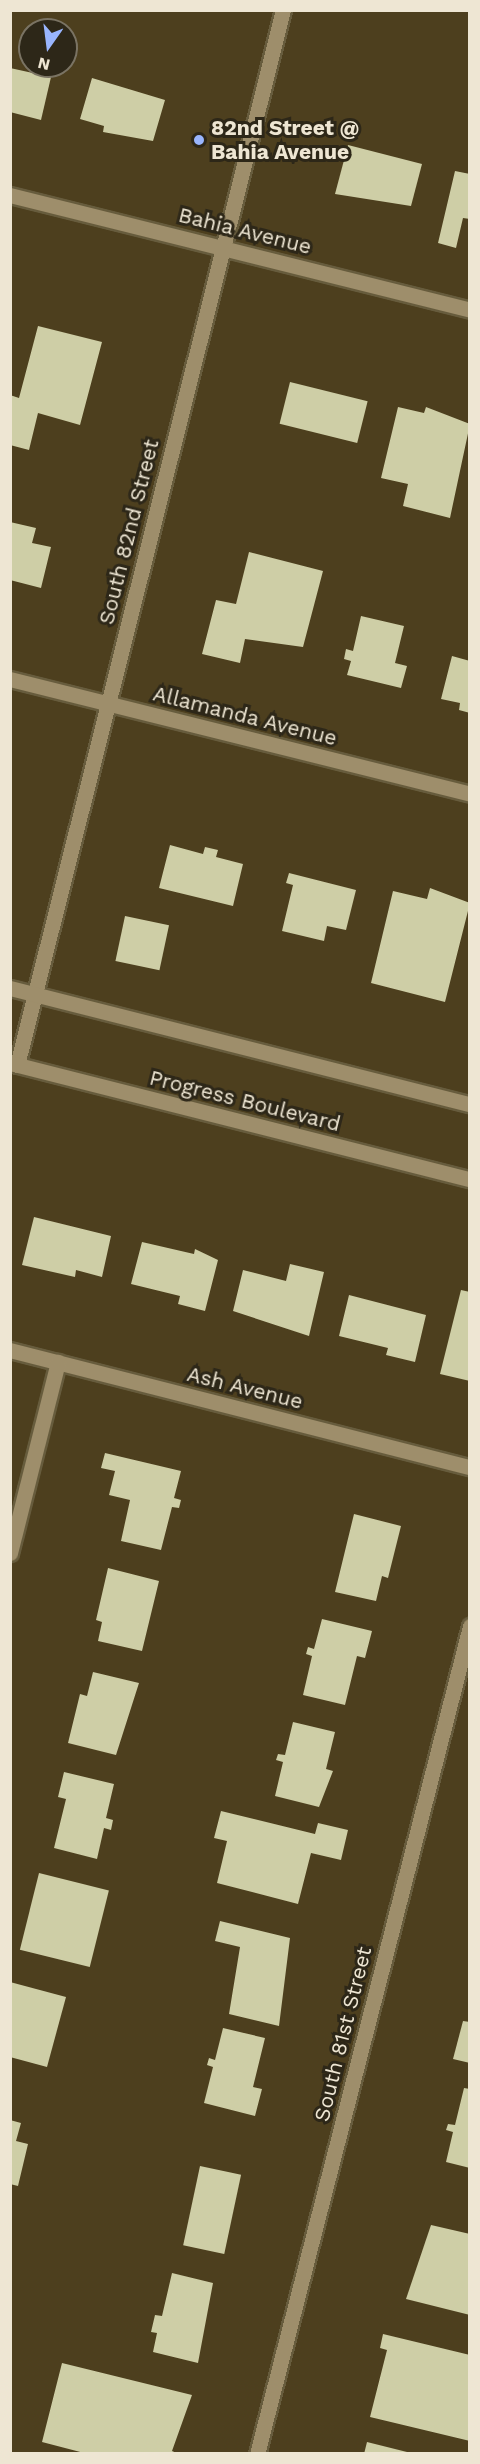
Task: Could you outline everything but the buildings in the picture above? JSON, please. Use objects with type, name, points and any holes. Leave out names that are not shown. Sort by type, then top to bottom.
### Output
[{"type":"street","name":"South 82nd Street","points":[[14,1064],[34,994],[283,10]]},
{"type":"street","name":"Bahia Avenue","points":[[10,195],[470,310]]},
{"type":"street","name":"Allamanda Avenue","points":[[10,679],[470,794]]},
{"type":"street","points":[[10,988],[470,1104]]},
{"type":"street","name":"Progress Boulevard","points":[[14,1064],[470,1179]]},
{"type":"street","name":"Ash Avenue","points":[[10,1350],[470,1467]]},
{"type":"street","points":[[10,1553],[58,1362]]},
{"type":"street","name":"South 81st Street","points":[[257,2454],[470,1626]]},
{"type":"place","name":"82nd Street @ Bahia Avenue","points":[[199,140]]}]
